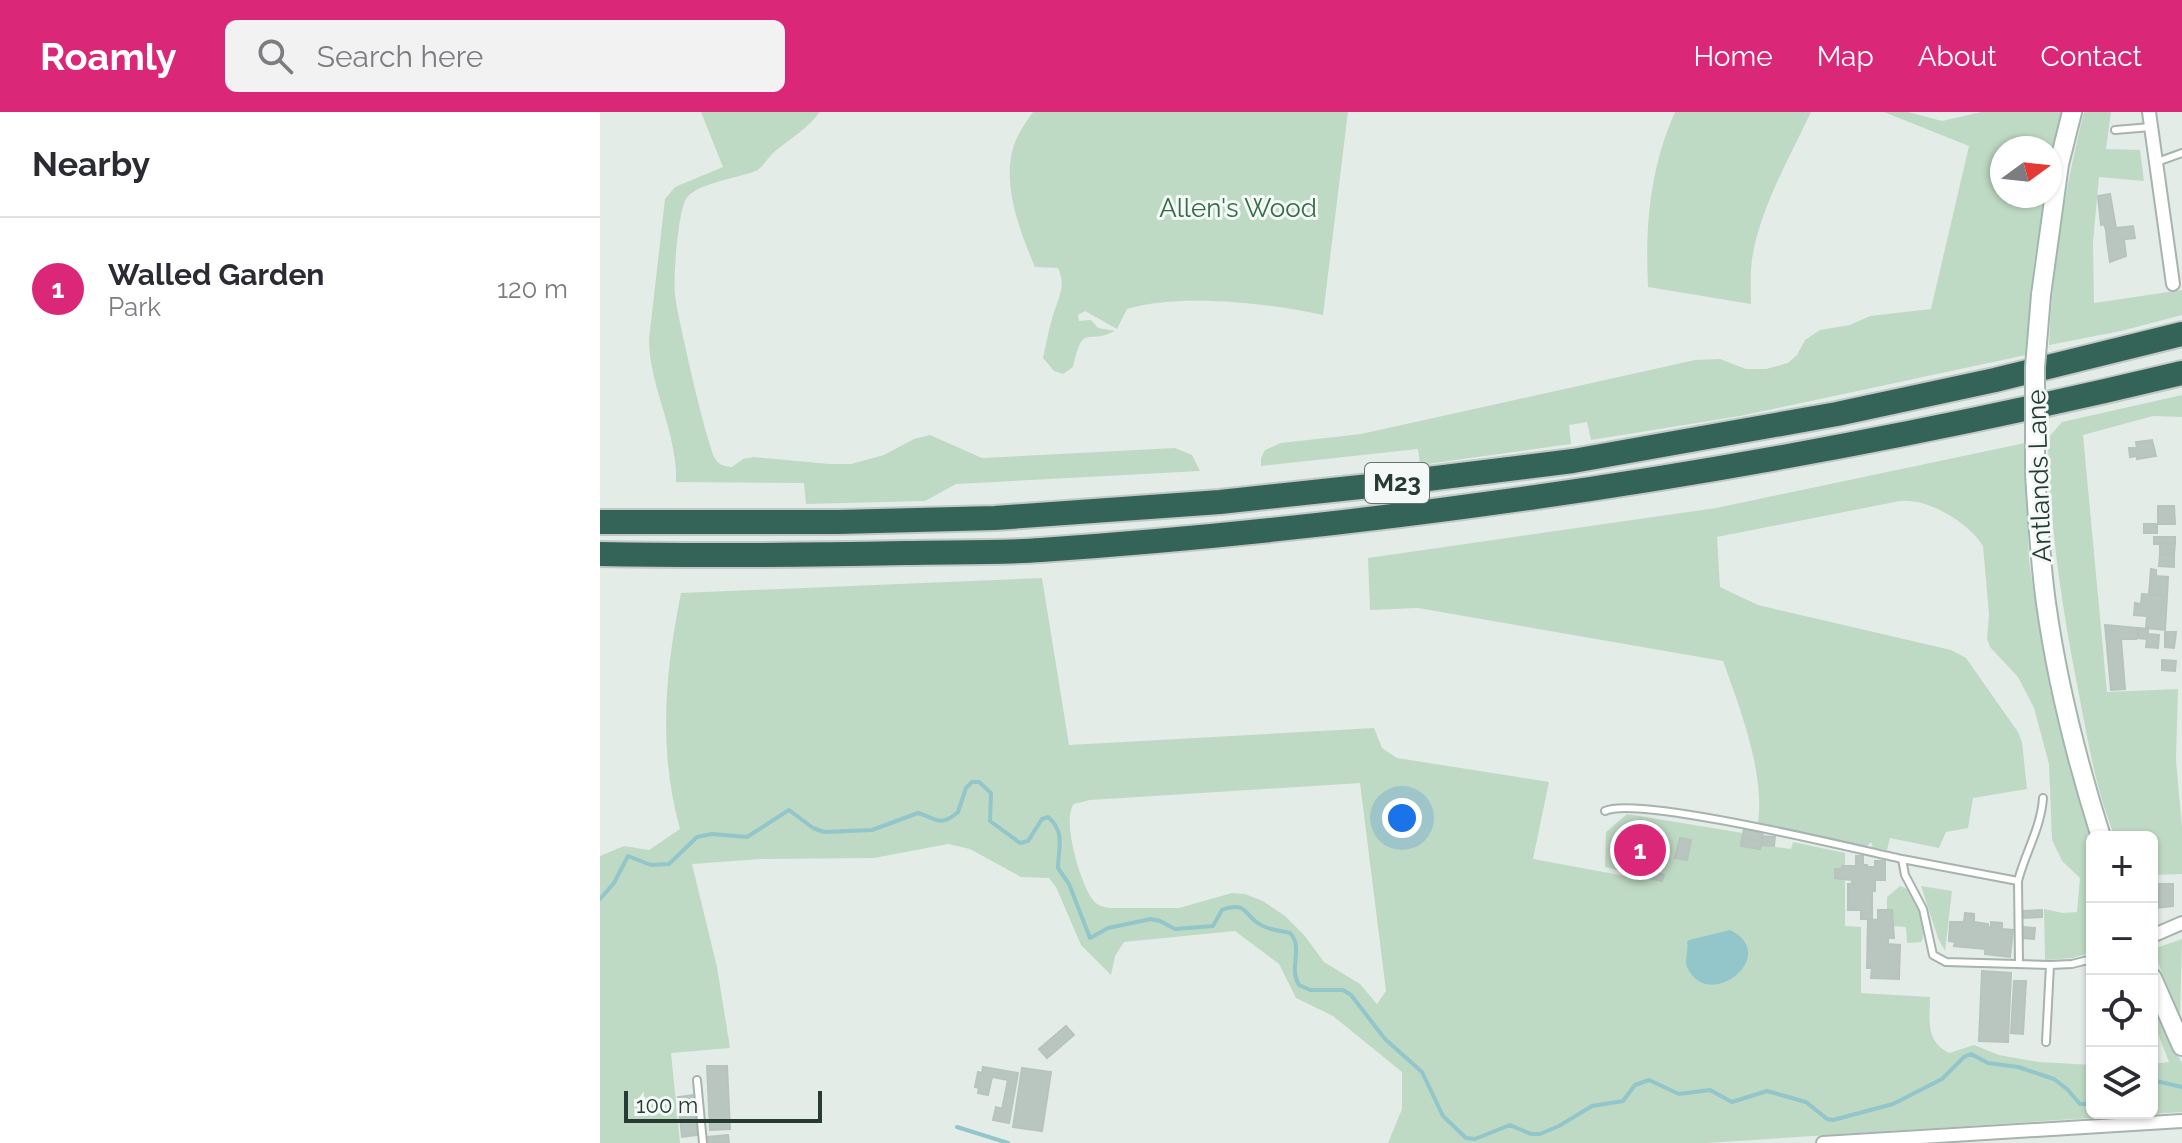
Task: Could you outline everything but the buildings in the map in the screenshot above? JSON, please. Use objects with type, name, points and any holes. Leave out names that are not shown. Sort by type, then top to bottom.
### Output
[{"type":"highway","name":"M23","points":[[600,522],[838,522],[995,518],[1220,502],[1379,485],[1573,461],[1837,414],[1995,380],[2182,334]]},
{"type":"highway","name":"M23","points":[[600,554],[744,557],[1037,550],[1307,527],[1601,488],[1779,458],[2182,373]]},
{"type":"main road","name":"Antlands Lane","points":[[2072,112],[2059,164],[2041,295],[2035,367],[2035,474],[2043,576],[2056,662],[2072,737],[2099,831]]},
{"type":"main road","points":[[2158,992],[2182,1046]]},
{"type":"street","points":[[2149,112],[2173,284]]},
{"type":"street","points":[[2158,933],[2182,923]]},
{"type":"street","points":[[1823,1143],[2182,1121]]},
{"type":"lane","points":[[2115,130],[2151,127]]},
{"type":"lane","points":[[2157,162],[2182,153]]},
{"type":"lane","points":[[2019,964],[2018,881],[2039,821],[2043,798]]},
{"type":"lane","points":[[1605,811],[1621,807],[1708,819],[2018,881]]},
{"type":"lane","points":[[1902,859],[1905,875],[1923,909],[1935,958],[1946,962],[2050,965],[2086,960]]},
{"type":"lane","points":[[2046,1042],[2050,965]]},
{"type":"lane","points":[[697,1080],[703,1143]]},
{"type":"green space","points":[[701,112],[820,112],[760,168],[698,189],[683,206],[675,295],[700,409],[712,451],[719,463],[732,467],[743,459],[753,457],[851,464],[884,455],[914,439],[930,435],[982,458],[1175,448],[1192,455],[1200,471],[956,484],[925,501],[806,504],[804,483],[676,482],[673,446],[654,375],[649,339],[665,199],[675,187],[723,167]]},
{"type":"green space","name":"Allen's Wood","points":[[1033,112],[1348,112],[1323,315],[1251,304],[1172,302],[1127,309],[1117,329],[1085,311],[1078,315],[1079,321],[1091,320],[1098,328],[1115,331],[1083,339],[1073,367],[1063,374],[1054,371],[1043,358],[1060,294],[1061,275],[1058,268],[1035,267],[1018,223],[1011,191],[1014,145]]},
{"type":"green space","points":[[1675,112],[1811,112],[1776,184],[1756,240],[1752,259],[1751,304],[1648,287],[1647,242],[1651,198],[1660,154]]},
{"type":"green space","points":[[1884,112],[1908,112],[1942,121],[1981,112],[2065,112],[2060,136],[1990,136],[1990,208],[2044,208],[2034,262],[2026,355],[1740,416],[1591,440],[1587,422],[1569,425],[1571,444],[1420,465],[1418,449],[1261,466],[1265,450],[1281,443],[1361,434],[1695,360],[1720,359],[1746,369],[1766,369],[1788,363],[1797,355],[1805,340],[1820,330],[1850,325],[1870,316],[1931,309],[1969,146]]},
{"type":"green space","points":[[2084,112],[2111,112],[2106,149],[2140,150],[2144,181],[2099,177],[2093,242],[2094,303],[2182,290],[2182,315],[2049,345],[2060,228]]},
{"type":"green space","points":[[2182,395],[2182,417],[2153,416],[2083,435],[2107,692],[2178,689],[2176,760],[2182,827],[2182,874],[2158,875],[2158,831],[2113,831],[2103,804],[2074,668],[2058,570],[2048,438],[2062,422]]},
{"type":"green space","points":[[2025,443],[2029,561],[2038,621],[2090,831],[2086,831],[2086,954],[2045,960],[2044,909],[2077,912],[2080,878],[2062,861],[2052,840],[2049,764],[2034,708],[2018,677],[1990,647],[1987,639],[1989,614],[1983,546],[1968,528],[1946,513],[1923,503],[1900,501],[1717,537],[1720,587],[1758,605],[1951,650],[1966,658],[2018,732],[2027,789],[1973,798],[1968,828],[1946,832],[1939,848],[1890,838],[1887,850],[1873,848],[1871,842],[1866,847],[1758,823],[1758,783],[1754,762],[1723,661],[1418,608],[1370,610],[1368,558],[1716,508]]},
{"type":"green space","points":[[1042,578],[1069,745],[1374,728],[1382,748],[1397,758],[1549,782],[1533,859],[1636,878],[1636,875],[1605,867],[1606,832],[1627,814],[1743,833],[1741,846],[1791,849],[1793,842],[1845,853],[1845,926],[1861,927],[1861,993],[1930,997],[1932,1036],[1949,1053],[1974,1045],[1999,1055],[2039,1062],[2086,1065],[2086,1118],[1706,1143],[1388,1143],[1402,1109],[1402,1072],[1333,1016],[1296,998],[1279,964],[1235,931],[1124,942],[1115,956],[1111,975],[1081,945],[1056,887],[1049,878],[1021,877],[970,849],[948,844],[874,858],[761,859],[692,864],[717,967],[730,1048],[671,1053],[680,1143],[600,1143],[600,856],[624,846],[649,850],[680,829],[666,741],[671,653],[681,593]],"holes":[[[1360,783],[1386,991],[1377,1004],[1360,984],[1324,962],[1285,916],[1263,901],[1245,894],[1232,893],[1179,908],[1110,908],[1099,905],[1088,892],[1074,852],[1070,823],[1074,804],[1090,800]]]},
{"type":"green space","points":[[1900,886],[1912,894],[1920,910],[1924,928],[1921,942],[1907,943],[1906,927],[1891,926],[1892,910],[1887,910],[1887,897]]},
{"type":"green space","points":[[1921,886],[1952,891],[1945,951],[1938,938]]},
{"type":"green space","points":[[2182,939],[2180,1019],[2158,962],[2158,947]]},
{"type":"green space","points":[[2158,1020],[2182,1063],[2182,1112],[2158,1114],[2158,1063],[2169,1062],[2158,1034]]},
{"type":"water","points":[[1730,930],[1744,941],[1748,953],[1745,965],[1736,976],[1724,983],[1710,985],[1697,980],[1686,964],[1687,942]]},
{"type":"waterway","points":[[600,899],[614,883],[628,856],[651,865],[669,864],[697,837],[712,834],[747,837],[789,810],[813,828],[824,832],[872,830],[918,813],[947,820],[958,812],[966,788],[972,782],[979,782],[991,793],[990,821],[1020,843],[1028,841],[1042,819],[1048,817],[1054,823],[1060,841],[1058,868],[1069,884],[1090,938],[1108,928],[1151,919],[1175,929],[1213,926],[1222,910],[1231,907],[1242,909],[1263,926],[1290,933],[1296,945],[1295,972],[1299,985],[1310,990],[1343,990],[1351,995],[1385,1039],[1422,1072],[1443,1116],[1466,1138],[1475,1139],[1510,1125],[1531,1134],[1540,1134],[1592,1106],[1623,1101],[1635,1085],[1649,1080],[1679,1094],[1710,1090],[1732,1102],[1767,1091],[1806,1102],[1827,1119],[1833,1120],[1893,1104],[1942,1079],[1971,1054],[1988,1063],[2018,1067],[2054,1079],[2080,1104],[2086,1104]]},
{"type":"waterway","points":[[2158,1081],[2182,1087]]},
{"type":"waterway","points":[[957,1127],[1008,1143]]},
{"type":"place","name":"Walled Garden","points":[[1640,850]]}]
